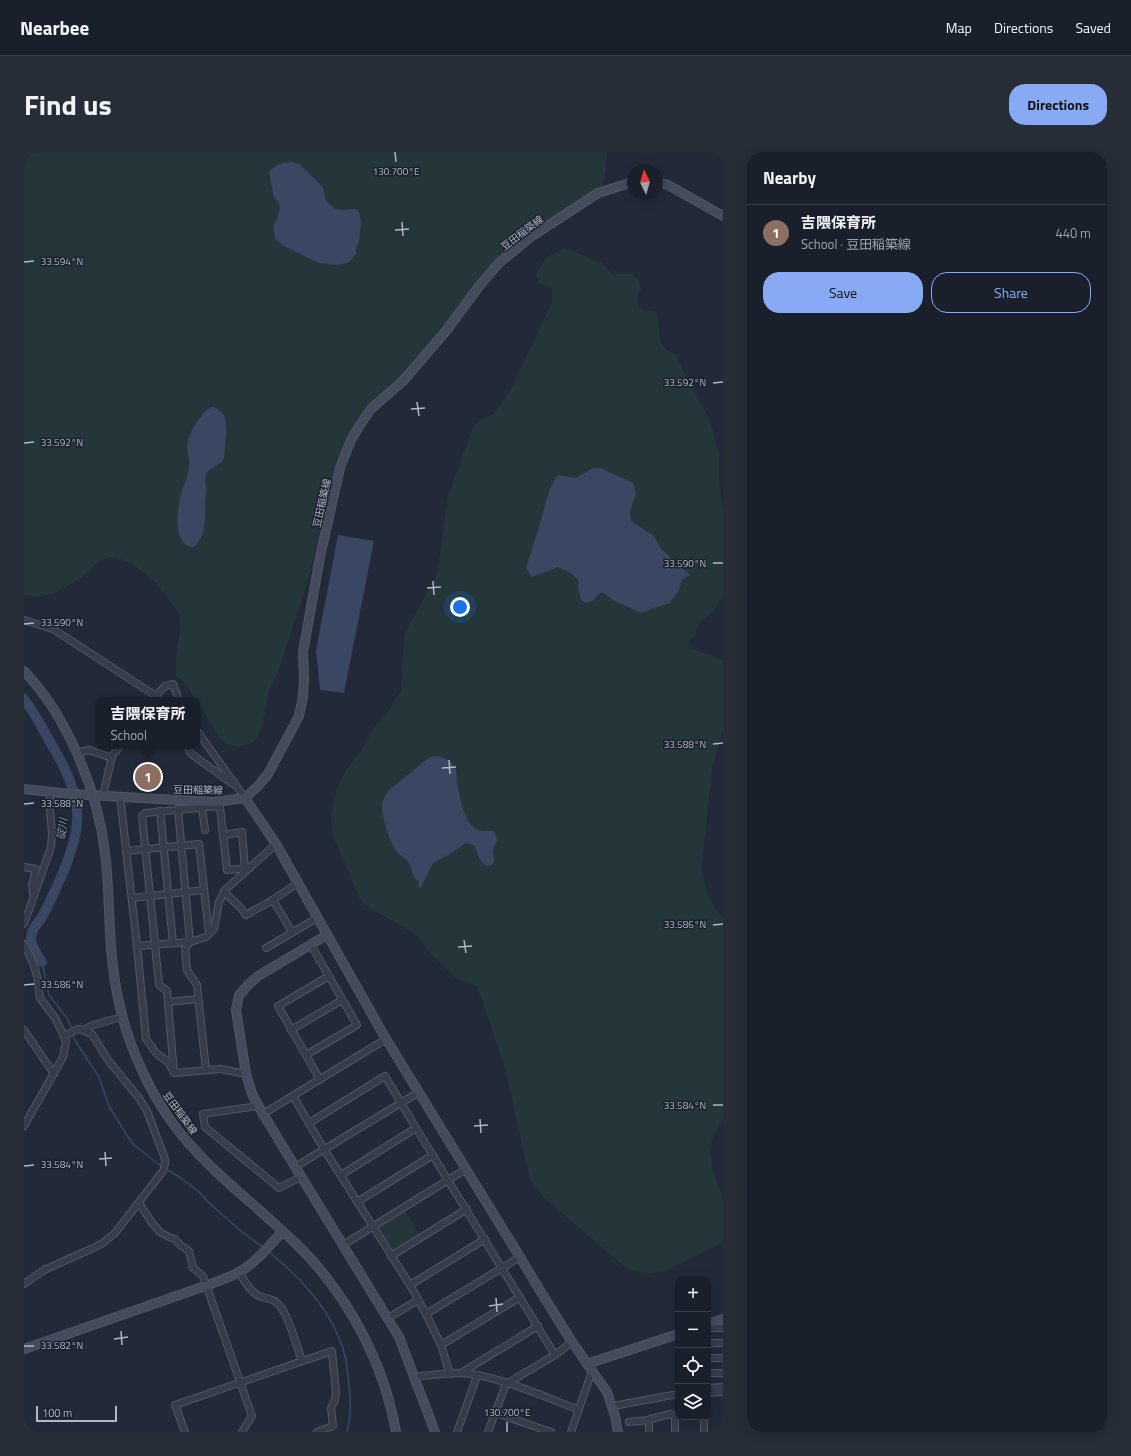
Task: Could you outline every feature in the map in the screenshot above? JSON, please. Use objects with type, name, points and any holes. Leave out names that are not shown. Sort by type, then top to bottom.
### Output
[{"type":"street","name":"豆田稲築線","points":[[396,1432],[387,1390],[373,1356],[356,1323],[337,1293],[309,1258],[210,1165],[172,1123],[156,1098],[141,1068],[122,1017],[113,966],[106,855],[99,814],[93,795],[219,804],[245,798],[268,774],[299,716],[303,697],[303,652],[320,557],[340,468],[351,440],[371,410],[403,380],[446,331],[480,284],[499,263],[532,236],[598,193],[627,184]]},
{"type":"street","points":[[663,184],[723,216]]},
{"type":"street","points":[[24,620],[53,629],[153,697]]},
{"type":"street","points":[[24,671],[43,694],[58,718],[77,753],[86,773],[93,795],[50,793],[24,789]]},
{"type":"street","points":[[158,697],[166,686],[172,684],[178,697]]},
{"type":"street","points":[[200,736],[276,844],[386,1039],[572,1342],[607,1392],[613,1406],[618,1432]]},
{"type":"street","points":[[103,796],[112,758],[118,749]]},
{"type":"street","points":[[188,749],[190,753],[238,788]]},
{"type":"street","points":[[77,753],[88,750],[112,758]]},
{"type":"street","points":[[24,924],[51,845],[52,833],[50,793]]},
{"type":"street","points":[[120,796],[146,1039],[156,1053],[168,1062],[174,1073]]},
{"type":"street","points":[[174,1073],[167,991],[159,985],[143,814],[219,804],[224,835],[227,870],[247,868]]},
{"type":"street","points":[[202,807],[204,830]]},
{"type":"street","points":[[178,809],[190,942],[185,949],[186,966],[197,985],[206,1070]]},
{"type":"street","points":[[160,811],[173,943]]},
{"type":"street","points":[[224,835],[242,832],[247,868]]},
{"type":"street","points":[[126,851],[199,844],[209,934]]},
{"type":"street","points":[[137,946],[190,942],[209,934],[214,929],[219,902],[224,892],[247,868],[276,844]]},
{"type":"street","points":[[24,867],[36,869],[32,885],[34,895]]},
{"type":"street","points":[[224,892],[241,908],[246,915],[273,900],[298,883]]},
{"type":"street","points":[[132,898],[204,890]]},
{"type":"street","points":[[273,900],[292,932]]},
{"type":"street","points":[[266,948],[317,918]]},
{"type":"street","points":[[327,935],[258,976],[239,995],[236,1010],[246,1074],[252,1094],[258,1106],[399,1337],[435,1432]]},
{"type":"street","points":[[24,944],[37,976],[40,998],[55,1018],[66,1042],[64,1051],[54,1074],[24,1126]]},
{"type":"street","points":[[306,1056],[357,1025],[310,945]]},
{"type":"street","points":[[320,1080],[278,1006],[328,976]]},
{"type":"street","points":[[168,1002],[198,999]]},
{"type":"street","points":[[292,1030],[342,1000]]},
{"type":"street","points":[[83,1030],[93,1024],[122,1017]]},
{"type":"street","points":[[24,1030],[54,1074]]},
{"type":"street","points":[[24,1284],[44,1270],[103,1243],[115,1233],[163,1171],[165,1164],[165,1159],[147,1111],[139,1098],[108,1060],[92,1034],[83,1030],[74,1030],[64,1036]]},
{"type":"street","points":[[263,1114],[386,1039]]},
{"type":"street","points":[[174,1073],[221,1069],[246,1074]]},
{"type":"street","points":[[309,1123],[386,1076],[416,1128],[556,1355]]},
{"type":"street","points":[[295,1167],[419,1092]]},
{"type":"street","points":[[293,1096],[324,1149],[410,1284],[440,1345],[450,1374]]},
{"type":"street","points":[[258,1106],[203,1114],[204,1127],[279,1188],[301,1177]]},
{"type":"street","points":[[341,1175],[416,1128]]},
{"type":"street","points":[[357,1202],[433,1154]]},
{"type":"street","points":[[343,1245],[449,1181],[466,1169]]},
{"type":"street","points":[[139,1203],[152,1223],[160,1232],[169,1237],[175,1238],[180,1245],[189,1251],[193,1268],[203,1276],[208,1285],[252,1416],[242,1432]]},
{"type":"street","points":[[391,1256],[467,1210]]},
{"type":"street","points":[[24,1349],[208,1285],[240,1272],[257,1258],[282,1232]]},
{"type":"street","points":[[410,1284],[485,1239]]},
{"type":"street","points":[[426,1314],[520,1257]]},
{"type":"street","points":[[240,1272],[252,1291],[276,1302],[282,1310],[287,1318],[302,1362]]},
{"type":"street","points":[[440,1345],[520,1298]]},
{"type":"street","points":[[388,1318],[418,1300]]},
{"type":"street","points":[[711,1323],[723,1319]]},
{"type":"street","points":[[460,1373],[538,1326]]},
{"type":"street","points":[[711,1328],[723,1328]]},
{"type":"street","points":[[587,1364],[675,1335]]},
{"type":"street","points":[[488,1432],[506,1384],[556,1355],[572,1342]]},
{"type":"street","points":[[711,1343],[723,1343]]},
{"type":"street","points":[[184,1432],[175,1405],[332,1351],[336,1392],[331,1413],[333,1426],[316,1432]]},
{"type":"street","points":[[711,1358],[723,1358]]},
{"type":"street","points":[[571,1432],[592,1371]]},
{"type":"street","points":[[415,1378],[421,1376],[460,1373],[477,1376],[506,1384],[579,1410]]},
{"type":"street","points":[[711,1373],[723,1373]]},
{"type":"street","points":[[457,1432],[477,1376]]},
{"type":"street","points":[[711,1388],[723,1387]]},
{"type":"street","points":[[711,1393],[723,1392]]},
{"type":"street","points":[[613,1406],[675,1395]]},
{"type":"street","points":[[496,1413],[551,1432]]},
{"type":"street","points":[[629,1422],[649,1420],[672,1414],[675,1417],[675,1432]]},
{"type":"street","points":[[649,1420],[649,1432]]},
{"type":"street","points":[[704,1420],[704,1432]]},
{"type":"street","points":[[529,1432],[532,1425]]},
{"type":"shaded area","points":[[24,152],[607,152],[606,169],[602,189],[497,261],[443,332],[400,381],[376,400],[362,414],[352,429],[334,471],[309,577],[278,673],[269,691],[263,722],[258,737],[252,743],[238,747],[227,745],[220,739],[207,717],[200,709],[200,697],[193,697],[185,683],[176,676],[176,659],[180,627],[179,614],[153,580],[131,563],[114,557],[99,561],[81,578],[53,594],[38,597],[24,595]]},
{"type":"shaded area","points":[[566,248],[603,264],[612,274],[632,274],[639,281],[641,289],[638,295],[638,306],[644,310],[656,312],[661,342],[664,347],[677,355],[681,367],[709,418],[719,453],[719,484],[723,509],[723,595],[714,612],[703,619],[698,625],[695,636],[688,644],[696,650],[714,656],[723,661],[723,728],[712,769],[702,864],[707,893],[723,917],[723,1120],[713,1135],[710,1152],[713,1171],[723,1199],[723,1242],[667,1270],[650,1273],[635,1272],[624,1266],[543,1197],[530,1180],[505,1068],[477,986],[457,979],[427,950],[419,937],[399,924],[372,910],[361,901],[332,834],[331,815],[337,788],[346,770],[362,750],[372,730],[389,710],[401,691],[404,635],[437,574],[448,496],[474,425],[495,413],[511,389],[552,302],[552,289],[539,283],[536,274],[542,263],[548,257]]},
{"type":"shaded area","points":[[405,1211],[420,1236],[393,1253],[377,1229]]},
{"type":"water","points":[[291,162],[299,164],[323,187],[326,201],[334,208],[342,210],[355,209],[359,212],[361,221],[359,242],[356,248],[356,254],[347,263],[337,265],[319,263],[284,246],[276,240],[273,228],[280,208],[278,201],[274,198],[269,172],[278,165]]},
{"type":"water","points":[[213,407],[222,412],[225,419],[226,436],[224,458],[220,464],[210,470],[205,476],[206,490],[203,533],[198,543],[193,547],[186,545],[179,533],[178,508],[189,467],[187,447],[188,440],[195,425],[202,415],[209,408]]},
{"type":"water","points":[[593,468],[600,468],[633,483],[636,493],[630,512],[631,521],[654,536],[661,549],[690,575],[682,580],[679,590],[670,603],[641,613],[613,600],[604,593],[600,593],[594,600],[586,603],[581,600],[578,587],[579,581],[572,574],[558,567],[532,577],[526,568],[552,484],[558,475],[576,478]]},
{"type":"water","points":[[338,535],[374,541],[344,693],[320,690],[316,650]]},
{"type":"water","points":[[434,756],[446,759],[455,767],[462,806],[471,825],[479,830],[493,831],[497,837],[497,841],[493,851],[494,861],[491,866],[487,866],[482,862],[478,856],[475,846],[466,843],[433,863],[421,887],[418,886],[419,881],[413,876],[409,863],[397,852],[392,844],[385,824],[382,805],[389,790],[427,759]]},
{"type":"waterway","name":"碇川","points":[[24,699],[64,767],[73,789],[77,808],[77,823],[73,846],[64,871],[53,896],[42,917],[33,929],[31,935],[33,947],[42,962]]},
{"type":"waterway","points":[[42,962],[49,995],[67,1018],[72,1029]]},
{"type":"waterway","points":[[73,1033],[74,1039],[99,1077],[109,1106],[126,1134],[134,1145],[161,1166]]},
{"type":"waterway","points":[[166,1169],[199,1192],[242,1232],[264,1248]]},
{"type":"waterway","points":[[269,1252],[293,1273],[315,1298],[325,1311],[340,1341],[345,1356],[350,1391],[350,1412],[347,1432]]},
{"type":"place","name":"吉隈保育所","points":[[148,777]]}]
